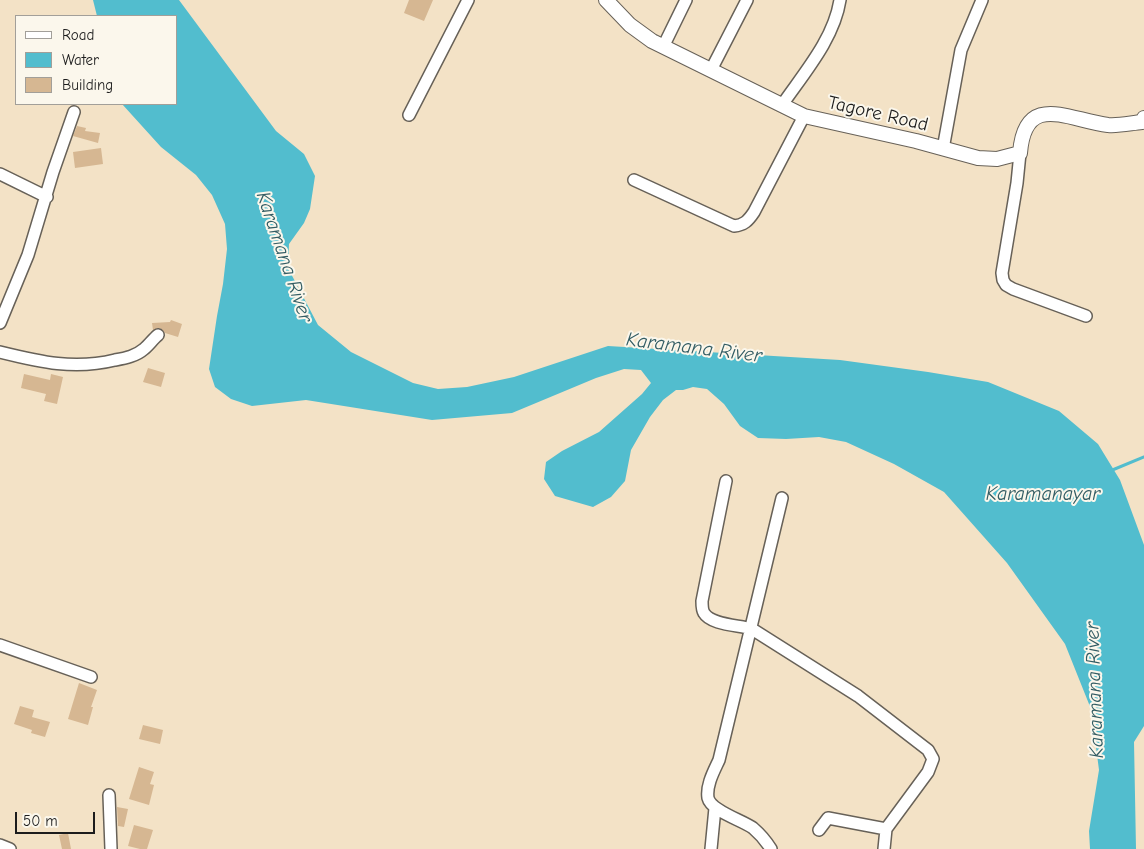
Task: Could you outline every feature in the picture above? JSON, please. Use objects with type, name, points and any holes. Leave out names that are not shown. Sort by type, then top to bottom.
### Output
[{"type":"street","points":[[409,115],[468,0]]},
{"type":"street","points":[[663,47],[686,0]]},
{"type":"street","points":[[711,70],[747,0]]},
{"type":"street","points":[[782,105],[832,28],[838,13],[840,0]]},
{"type":"street","points":[[943,149],[961,50],[982,0]]},
{"type":"street","name":"Tagore Road","points":[[613,3],[630,25],[652,41],[804,116],[978,158],[997,159],[1020,153]]},
{"type":"street","points":[[0,323],[28,255],[53,172],[74,112]]},
{"type":"street","points":[[1086,316],[1013,289],[1006,285],[1003,280],[1003,264],[1017,183],[1022,136],[1030,120],[1046,112],[1109,125],[1142,122],[1144,118]]},
{"type":"street","points":[[634,180],[734,226],[742,225],[754,212],[804,116]]},
{"type":"street","points":[[0,174],[47,197]]},
{"type":"street","points":[[0,352],[42,362],[75,366],[97,364],[131,356],[145,349],[158,335]]},
{"type":"street","points":[[726,481],[702,601],[703,612],[708,618],[716,622],[752,629],[858,696],[928,750],[934,759],[928,772],[886,830],[884,849]]},
{"type":"street","points":[[771,849],[766,840],[752,828],[715,808],[708,800],[709,786],[719,760],[782,498]]},
{"type":"street","points":[[0,645],[91,677]]},
{"type":"street","points":[[109,795],[111,849]]},
{"type":"street","points":[[711,849],[715,808]]},
{"type":"street","points":[[820,830],[828,818],[886,830]]},
{"type":"street","points":[[0,845],[10,849]]},
{"type":"water","name":"Karamanayar","points":[[93,0],[179,0],[276,131],[304,154],[315,176],[310,209],[304,223],[289,244],[288,268],[318,325],[351,352],[413,383],[438,389],[467,387],[514,377],[608,346],[840,360],[928,372],[988,382],[1059,411],[1098,444],[1120,480],[1144,545],[1144,726],[1134,742],[1136,849],[1090,849],[1089,831],[1099,770],[1091,709],[1065,644],[1007,563],[944,492],[894,464],[846,442],[819,437],[758,438],[740,426],[724,404],[707,389],[693,387],[676,390],[663,400],[650,417],[631,450],[625,481],[611,497],[593,507],[555,496],[544,479],[546,462],[562,451],[599,432],[642,394],[651,383],[641,370],[624,369],[596,378],[512,413],[432,420],[306,400],[252,406],[231,399],[215,387],[209,369],[227,249],[225,224],[212,195],[196,175],[161,147],[123,105],[178,105],[178,15],[97,15]]},
{"type":"building","points":[[409,0],[433,0],[424,21],[404,13]]},
{"type":"building","points":[[77,126],[86,128],[85,131],[100,133],[98,143],[73,136]]},
{"type":"building","points":[[101,148],[103,164],[75,168],[73,152]]},
{"type":"building","points":[[171,320],[182,324],[178,337],[165,333],[160,328],[153,330],[152,323],[170,322]]},
{"type":"building","points":[[148,368],[165,373],[161,387],[143,382]]},
{"type":"building","points":[[24,374],[50,380],[51,374],[63,377],[57,404],[44,401],[46,394],[21,388]]},
{"type":"building","points":[[79,683],[97,690],[91,707],[93,707],[88,725],[68,719]]},
{"type":"building","points":[[20,706],[34,710],[32,717],[50,722],[45,737],[31,733],[32,730],[14,724]]},
{"type":"building","points":[[143,725],[163,730],[160,744],[139,739]]},
{"type":"building","points":[[139,767],[154,772],[150,784],[154,785],[149,805],[129,799]]},
{"type":"building","points":[[117,807],[128,809],[124,827],[118,826]]},
{"type":"building","points":[[134,825],[153,830],[147,849],[128,846]]},
{"type":"building","points":[[68,833],[71,849],[62,849],[59,835]]},
{"type":"waterway","points":[[1110,471],[1144,457]]},
{"type":"water label","name":"Karamana River","points":[[284,257]]},
{"type":"water label","name":"Karamana River","points":[[694,348]]},
{"type":"water label","name":"Karamana River","points":[[1095,690]]}]
